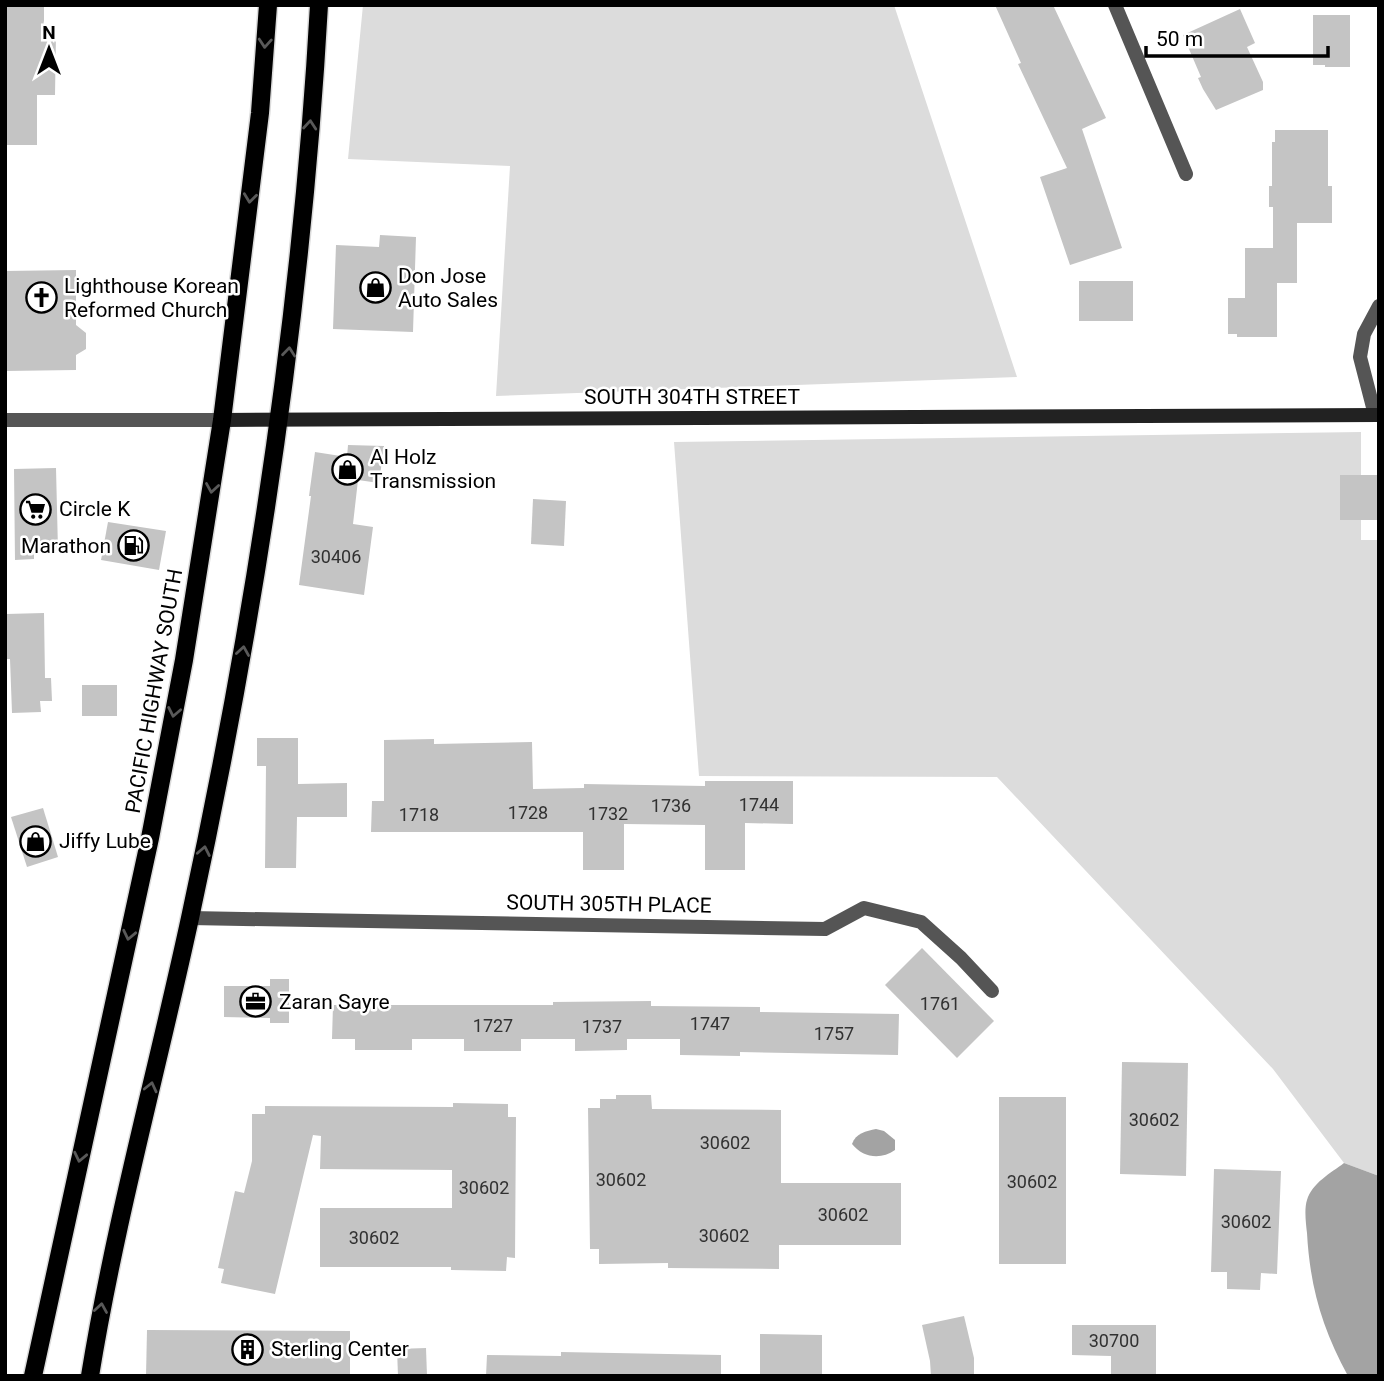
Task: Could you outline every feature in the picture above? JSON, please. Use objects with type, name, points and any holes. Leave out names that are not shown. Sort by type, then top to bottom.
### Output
[{"type":"main road","name":"PACIFIC HIGHWAY SOUTH","points":[[33,1376],[162,780],[186,647],[222,420],[260,113],[268,5]]},
{"type":"main road","points":[[90,1376],[104,1293],[190,918],[239,674],[287,369],[305,189],[319,5]]},
{"type":"street","points":[[1115,5],[1186,174]]},
{"type":"street","points":[[1377,415],[1360,358],[1364,334],[1379,306]]},
{"type":"street","name":"SOUTH 304TH STREET","points":[[5,420],[1377,415]]},
{"type":"street","name":"SOUTH 305TH PLACE","points":[[190,918],[825,929],[864,908],[920,922],[961,958],[992,991]]},
{"type":"shaded area","points":[[363,5],[894,5],[1017,377],[496,396],[510,166],[348,159]]},
{"type":"shaded area","points":[[1361,432],[1361,540],[1379,540],[1379,1176],[1344,1163],[1273,1069],[997,777],[699,776],[674,442]]},
{"type":"shaded area","points":[[876,1129],[884,1131],[895,1140],[895,1150],[872,1156],[856,1149],[852,1144],[859,1135]]},
{"type":"shaded area","points":[[1344,1163],[1379,1176],[1379,1376],[1348,1376],[1324,1324],[1311,1271],[1307,1200],[1317,1183]]},
{"type":"building","points":[[5,5],[44,5],[44,33],[56,33],[55,95],[37,95],[37,145],[5,145]]},
{"type":"building","points":[[995,5],[1053,5],[1106,118],[1082,129],[1122,248],[1070,265],[1040,177],[1067,168],[1018,64],[1021,63]]},
{"type":"building","points":[[1240,9],[1255,43],[1247,47],[1263,82],[1263,90],[1216,110],[1198,78],[1201,77],[1183,35]]},
{"type":"building","points":[[1313,15],[1350,15],[1350,67],[1313,65]]},
{"type":"building","points":[[1275,130],[1328,130],[1328,186],[1332,186],[1332,223],[1297,223],[1297,283],[1277,283],[1277,337],[1237,337],[1237,334],[1228,334],[1228,298],[1245,298],[1245,248],[1273,248],[1273,207],[1269,207],[1269,186],[1272,186],[1272,142],[1275,142]]},
{"type":"building","name":"Don Jose Auto Sales","points":[[380,235],[416,237],[413,332],[333,329],[336,245],[379,247]]},
{"type":"building","name":"Lighthouse Korean Reformed Church","points":[[76,270],[76,325],[86,333],[86,349],[76,355],[76,370],[5,371],[5,271]]},
{"type":"building","points":[[1079,281],[1133,281],[1133,321],[1079,321]]},
{"type":"building","points":[[348,445],[384,446],[379,483],[358,480],[353,524],[373,527],[364,595],[299,585],[315,452],[347,457]]},
{"type":"building","name":"Circle K","points":[[56,468],[58,550],[34,550],[34,559],[15,560],[14,469]]},
{"type":"building","points":[[1340,475],[1379,475],[1379,520],[1340,520]]},
{"type":"building","points":[[533,499],[566,501],[564,546],[531,544]]},
{"type":"building","name":"Marathon","points":[[108,522],[166,531],[159,570],[101,560]]},
{"type":"building","points":[[44,613],[45,678],[51,678],[52,701],[40,701],[41,712],[12,713],[6,614]]},
{"type":"building","points":[[82,685],[117,685],[117,716],[82,716]]},
{"type":"building","points":[[257,738],[298,738],[298,784],[347,783],[347,817],[297,817],[296,868],[265,868],[266,766],[257,766]]},
{"type":"building","points":[[434,739],[434,744],[532,742],[533,789],[584,788],[584,784],[705,786],[705,781],[793,781],[793,824],[745,823],[745,870],[705,870],[705,825],[624,824],[624,870],[583,870],[583,832],[371,832],[372,801],[384,801],[384,740]]},
{"type":"building","name":"Jiffy Lube","points":[[43,808],[58,857],[27,867],[11,817]]},
{"type":"building","points":[[922,948],[994,1021],[957,1058],[885,985]]},
{"type":"building","name":"Zaran Sayre","points":[[270,979],[289,979],[289,1023],[270,1023],[270,1018],[224,1017],[224,986],[270,986]]},
{"type":"building","points":[[651,1001],[651,1006],[760,1007],[760,1012],[899,1014],[898,1055],[740,1052],[740,1056],[680,1055],[680,1039],[627,1039],[627,1050],[575,1051],[575,1039],[521,1039],[521,1051],[464,1051],[464,1039],[412,1039],[412,1050],[355,1050],[355,1039],[332,1039],[333,1005],[553,1005],[553,1002]]},
{"type":"building","points":[[1122,1062],[1188,1063],[1186,1176],[1120,1174]]},
{"type":"building","points":[[616,1095],[651,1095],[652,1109],[781,1110],[781,1183],[901,1183],[901,1245],[779,1245],[779,1269],[668,1268],[668,1263],[599,1264],[599,1249],[590,1249],[588,1108],[600,1108],[600,1099],[616,1099]]},
{"type":"building","points":[[999,1097],[1066,1097],[1066,1264],[999,1264]]},
{"type":"building","points":[[453,1103],[508,1104],[508,1117],[516,1117],[515,1258],[507,1257],[506,1271],[451,1270],[451,1267],[320,1267],[320,1208],[452,1208],[452,1170],[320,1169],[321,1136],[313,1135],[275,1294],[221,1283],[224,1269],[218,1268],[235,1191],[244,1193],[252,1161],[252,1114],[265,1114],[265,1106],[453,1107]]},
{"type":"building","points":[[1214,1169],[1281,1171],[1277,1274],[1261,1273],[1260,1290],[1227,1289],[1227,1272],[1211,1272]]},
{"type":"building","points":[[964,1316],[974,1358],[974,1376],[931,1376],[922,1325]]},
{"type":"building","points":[[1072,1325],[1156,1325],[1156,1376],[1111,1376],[1111,1356],[1072,1355]]},
{"type":"building","name":"Sterling Center","points":[[147,1330],[350,1331],[350,1376],[146,1376]]},
{"type":"building","points":[[760,1334],[822,1335],[822,1376],[760,1376]]},
{"type":"building","points":[[426,1348],[427,1376],[398,1376],[397,1349]]},
{"type":"building","points":[[561,1352],[721,1355],[721,1376],[486,1376],[487,1355],[561,1356]]},
{"type":"place","name":"Don Jose Auto Sales","points":[[375,288]]},
{"type":"place","name":"Lighthouse Korean Reformed Church","points":[[41,298]]},
{"type":"place","name":"Al Holz Transmission","points":[[347,469]]},
{"type":"place","name":"Circle K","points":[[36,509]]},
{"type":"place","name":"Marathon","points":[[134,546]]},
{"type":"place","name":"Jiffy Lube","points":[[36,841]]},
{"type":"place","name":"Zaran Sayre","points":[[256,1002]]},
{"type":"place","name":"Sterling Center","points":[[248,1349]]}]
